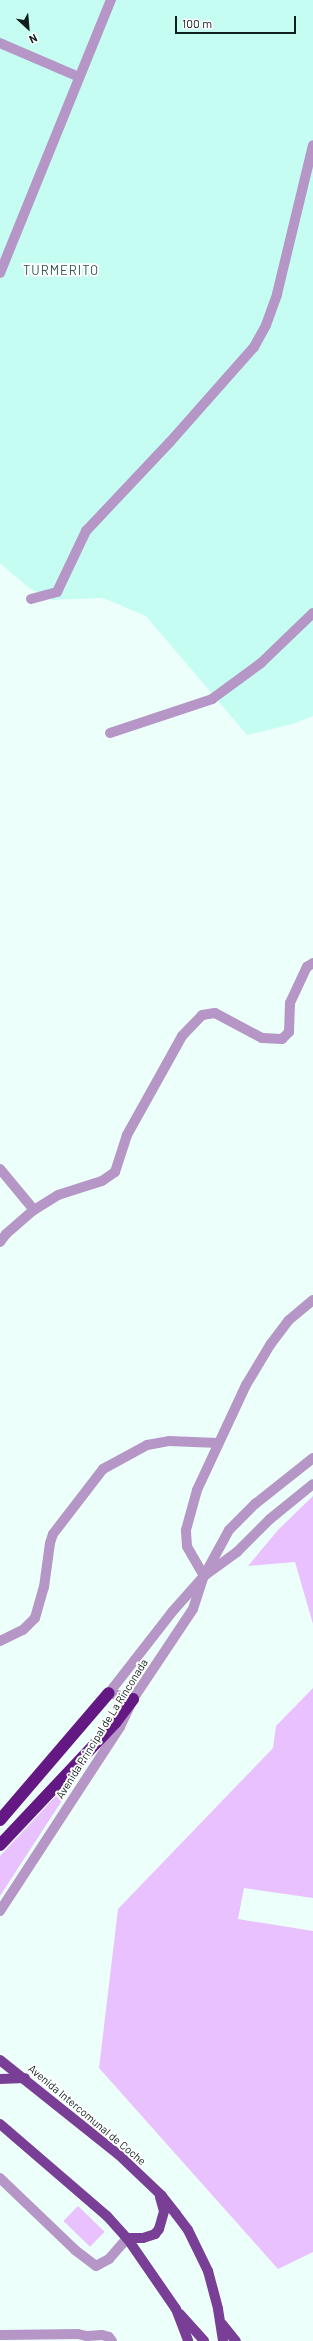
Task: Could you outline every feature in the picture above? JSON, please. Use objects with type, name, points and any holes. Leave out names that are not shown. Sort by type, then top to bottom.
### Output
[{"type":"highway","points":[[0,1820],[109,1693]]},
{"type":"highway","points":[[0,1845],[115,1723],[133,1699]]},
{"type":"main road","name":"Avenida Intercomunal de Coche","points":[[1,2060],[120,2155],[157,2192],[188,2230],[200,2252],[214,2290],[223,2341]]},
{"type":"main road","points":[[0,2079],[25,2078]]},
{"type":"main road","points":[[0,2124],[107,2216],[128,2238],[176,2309],[204,2341]]},
{"type":"main road","points":[[128,2238],[143,2238],[154,2234],[159,2229],[164,2211],[157,2192]]},
{"type":"main road","points":[[176,2309],[188,2341]]},
{"type":"main road","points":[[220,2322],[236,2341]]},
{"type":"street","points":[[0,273],[111,0]]},
{"type":"street","points":[[0,43],[79,77]]},
{"type":"street","points":[[31,599],[57,592],[86,531],[170,442],[254,347],[266,326],[276,294],[313,145]]},
{"type":"street","points":[[110,733],[212,698],[261,663],[313,613]]},
{"type":"street","points":[[0,1242],[6,1234],[34,1210],[58,1195],[102,1181],[115,1172],[127,1136],[182,1036],[202,1015],[215,1012],[262,1038],[282,1038],[289,1032],[290,1003],[307,967],[313,963]]},
{"type":"street","points":[[0,1170],[34,1210]]},
{"type":"street","points":[[204,1576],[187,1546],[186,1530],[197,1490],[246,1384],[270,1346],[289,1320],[313,1300]]},
{"type":"street","points":[[0,1641],[23,1630],[35,1618],[44,1587],[50,1544],[53,1534],[103,1469],[147,1445],[169,1441],[218,1443]]},
{"type":"street","name":"Avenida Principal de La Rinconada","points":[[0,1911],[120,1727],[133,1699],[194,1609],[204,1576],[229,1530],[255,1504],[313,1458]]},
{"type":"street","name":"Avenida Principal de La Rinconada","points":[[109,1693],[167,1618],[204,1576],[237,1552],[270,1520],[313,1484]]},
{"type":"street","points":[[109,1693],[133,1699]]},
{"type":"street","points":[[0,2178],[75,2250],[96,2266],[109,2258],[128,2238]]},
{"type":"street","points":[[2,2337],[65,2333],[88,2339],[102,2336],[110,2337],[112,2341]]},
{"type":"shaded area","points":[[0,0],[313,0],[313,716],[293,724],[247,735],[146,616],[103,598],[52,600],[29,588],[0,563]]},
{"type":"shaded area","points":[[313,1496],[313,1624],[295,1562],[248,1566],[278,1530]]},
{"type":"shaded area","points":[[313,1688],[313,1898],[244,1888],[238,1919],[313,1931],[313,2252],[278,2269],[99,2068],[118,1909],[273,1748],[276,1726]]},
{"type":"shaded area","points":[[85,1765],[0,1896],[0,1856]]},
{"type":"shaded area","points":[[78,2206],[105,2232],[90,2247],[63,2221]]},
{"type":"district","name":"TURMERITO","points":[[61,270]]}]
